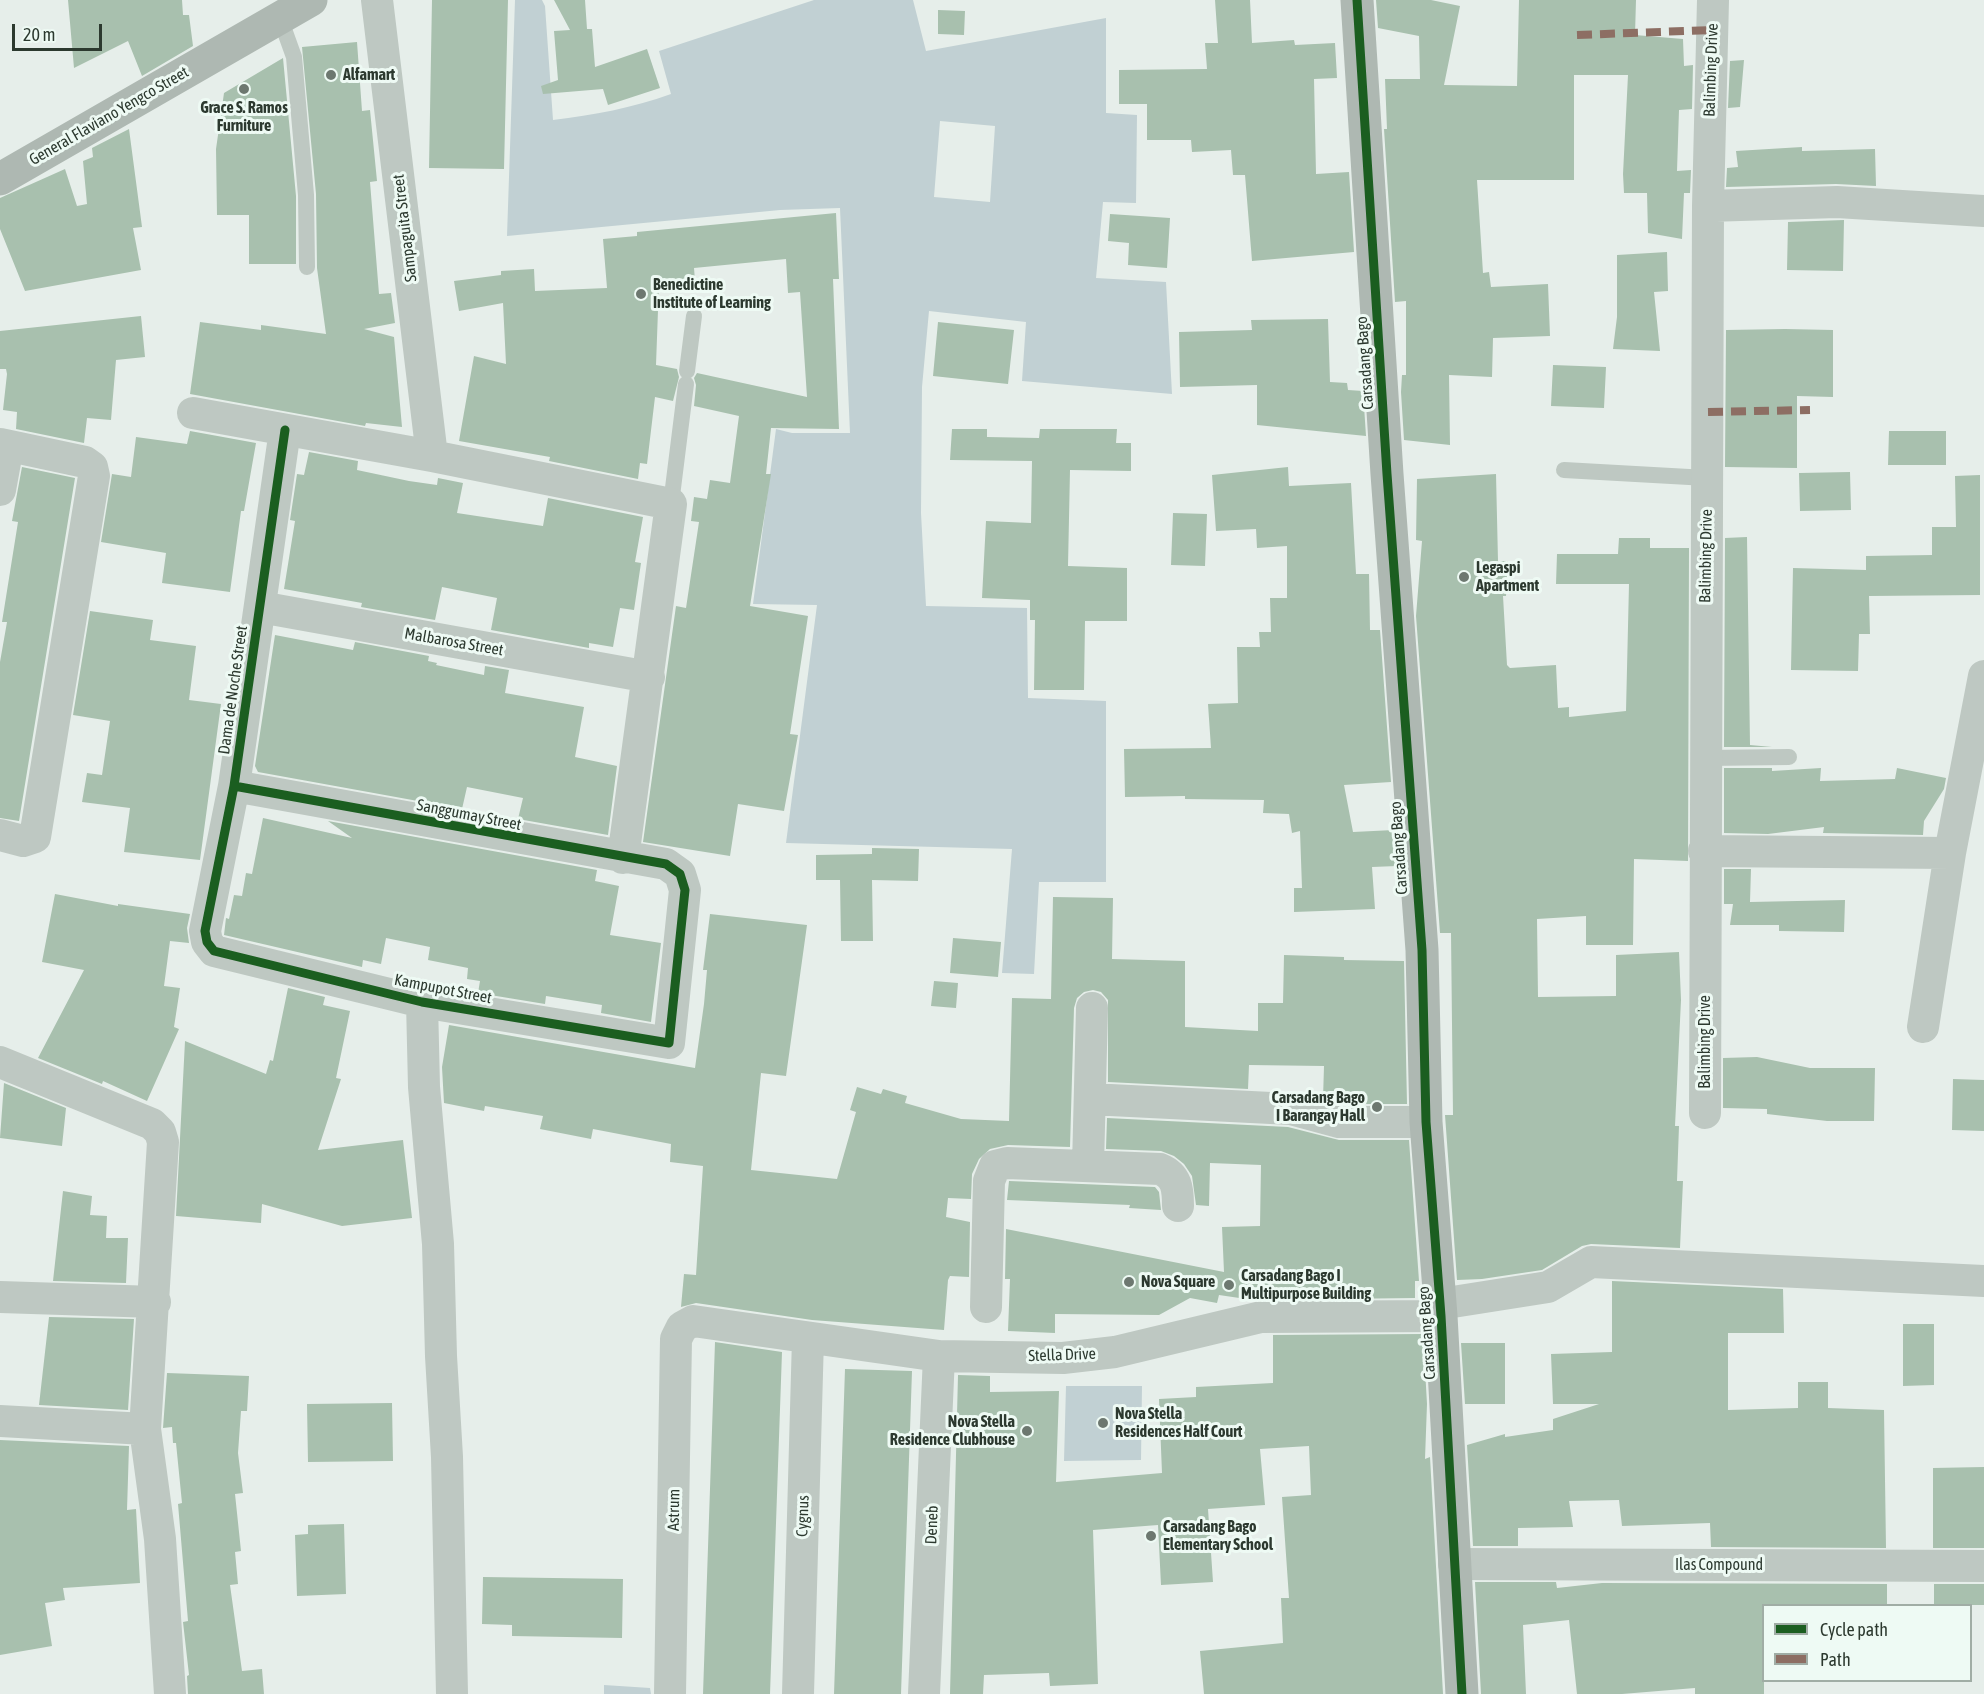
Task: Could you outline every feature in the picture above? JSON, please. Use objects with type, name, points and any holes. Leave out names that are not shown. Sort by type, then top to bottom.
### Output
[{"type":"street","name":"Sampaguita Street","points":[[377,0],[432,456]]},
{"type":"street","name":"Carsadang Bago","points":[[1357,0],[1387,474],[1422,950],[1426,1122],[1441,1310],[1462,1694]]},
{"type":"street","name":"Balimbing Drive","points":[[1705,1113],[1704,851],[1708,206],[1713,0]]},
{"type":"street","name":"General Flaviano Yengco Street","points":[[0,179],[295,7]]},
{"type":"street","points":[[1708,206],[1837,202],[1984,211]]},
{"type":"street","points":[[193,412],[432,456],[671,504],[623,858]]},
{"type":"street","name":"Dama de Noche Street","points":[[214,951],[207,942],[205,931],[234,786],[285,430]]},
{"type":"street","points":[[0,490],[4,445],[85,462],[92,467],[94,476],[34,837],[24,841],[0,835]]},
{"type":"street","name":"Malbarosa Street","points":[[260,608],[649,677]]},
{"type":"street","points":[[1923,1027],[1950,853],[1984,676]]},
{"type":"street","name":"Sanggumay Street","points":[[234,786],[666,864],[680,874],[685,890],[669,1043]]},
{"type":"street","points":[[1704,851],[1950,853]]},
{"type":"street","name":"Kampupot Street","points":[[214,951],[422,1002],[669,1043]]},
{"type":"street","points":[[422,1002],[424,1087],[438,1244],[447,1457],[452,1694]]},
{"type":"street","points":[[1088,1166],[1092,1008]]},
{"type":"street","points":[[0,1062],[152,1124],[160,1131],[163,1142],[146,1429],[160,1539],[170,1694]]},
{"type":"street","points":[[1090,1099],[1291,1108],[1339,1122],[1426,1122]]},
{"type":"street","points":[[986,1307],[989,1181],[995,1166],[1007,1163],[1160,1169],[1169,1173],[1176,1182],[1178,1206]]},
{"type":"street","name":"Stella Drive","points":[[682,1327],[693,1321],[939,1356],[1063,1358],[1097,1354],[1261,1317],[1441,1310],[1548,1287],[1591,1262],[1984,1281]]},
{"type":"street","points":[[0,1297],[155,1302]]},
{"type":"street","name":"Astrum","points":[[670,1694],[676,1339],[682,1327]]},
{"type":"street","name":"Cygnus","points":[[798,1694],[808,1338]]},
{"type":"street","name":"Deneb","points":[[924,1694],[939,1356]]},
{"type":"street","points":[[0,1421],[146,1429]]},
{"type":"street","name":"Ilas Compound","points":[[1454,1564],[1984,1566]]},
{"type":"lane","points":[[295,7],[294,57],[306,195],[307,267]]},
{"type":"lane","points":[[671,504],[694,316]]},
{"type":"lane","points":[[1564,470],[1707,478]]},
{"type":"lane","points":[[1706,758],[1789,757]]},
{"type":"shaded area","points":[[515,0],[542,0],[545,6],[553,120],[613,110],[671,94],[659,51],[814,0],[913,0],[926,51],[1106,18],[1106,113],[1137,115],[1136,203],[1103,202],[1096,278],[1166,282],[1172,394],[1022,381],[1026,322],[929,311],[922,387],[921,513],[926,606],[1027,608],[1028,698],[1106,701],[1106,882],[1039,882],[1034,974],[1002,973],[1012,849],[786,843],[817,605],[753,604],[776,429],[792,433],[850,433],[840,208],[780,210],[507,236]],"holes":[[[940,121],[995,126],[990,202],[934,197]]]},
{"type":"shaded area","name":"Nova Stella Residences Half Court","points":[[1066,1386],[1142,1386],[1141,1460],[1064,1461]]},
{"type":"shaded area","points":[[604,1685],[650,1688],[651,1694],[604,1694]]},
{"type":"building","points":[[68,0],[182,0],[183,15],[189,15],[193,46],[142,76],[128,41],[74,68]]},
{"type":"building","points":[[432,0],[508,0],[504,169],[429,168]]},
{"type":"building","points":[[554,0],[585,0],[587,29],[592,29],[595,67],[647,49],[660,88],[608,105],[603,89],[543,94],[541,86],[558,80],[554,31],[570,30]]},
{"type":"building","points":[[1215,0],[1250,0],[1252,43],[1294,40],[1295,45],[1335,43],[1337,78],[1314,79],[1316,174],[1349,172],[1354,252],[1252,261],[1245,175],[1233,175],[1231,150],[1192,152],[1191,140],[1147,140],[1147,104],[1119,104],[1119,70],[1207,69],[1205,43],[1218,43]]},
{"type":"building","points":[[1376,0],[1431,0],[1460,6],[1444,85],[1517,86],[1519,0],[1636,0],[1635,35],[1683,39],[1684,66],[1693,65],[1692,109],[1679,110],[1677,171],[1691,170],[1690,193],[1684,193],[1682,239],[1648,233],[1647,193],[1624,193],[1628,75],[1574,75],[1574,180],[1477,180],[1483,273],[1489,272],[1491,287],[1548,284],[1550,336],[1493,338],[1492,377],[1449,375],[1450,445],[1404,440],[1401,392],[1402,375],[1406,375],[1406,301],[1395,302],[1384,129],[1387,129],[1385,79],[1420,79],[1419,36],[1378,28]]},
{"type":"building","points":[[938,10],[965,11],[964,35],[938,34]]},
{"type":"building","points":[[357,42],[362,111],[370,110],[377,181],[370,182],[379,294],[391,293],[395,323],[364,329],[394,337],[402,427],[366,423],[365,426],[190,394],[200,322],[261,330],[261,325],[326,334],[317,268],[316,194],[302,47]]},
{"type":"building","points":[[283,58],[296,196],[296,264],[249,264],[249,215],[217,215],[216,149],[224,93]]},
{"type":"building","points":[[1744,60],[1740,107],[1728,108],[1730,61]]},
{"type":"building","points":[[129,129],[142,227],[133,228],[141,270],[25,291],[0,229],[0,198],[65,169],[77,206],[87,204],[83,161],[93,157],[92,148]]},
{"type":"building","points":[[1802,147],[1802,151],[1875,149],[1876,186],[1836,184],[1726,187],[1727,168],[1738,167],[1736,151]]},
{"type":"building","points":[[836,213],[839,279],[833,279],[839,429],[771,428],[766,474],[771,474],[750,606],[808,616],[790,734],[798,735],[784,811],[738,804],[730,856],[643,842],[676,606],[686,608],[699,522],[691,521],[694,497],[707,499],[710,480],[730,483],[739,416],[694,406],[696,385],[694,378],[697,373],[807,397],[800,292],[788,293],[786,259],[694,268],[695,281],[659,283],[656,365],[677,369],[679,377],[673,401],[655,397],[647,464],[640,463],[638,479],[549,461],[550,457],[459,441],[474,356],[506,364],[503,303],[459,311],[454,281],[501,275],[501,271],[534,269],[535,291],[607,288],[603,239],[637,236],[637,232]]},
{"type":"building","points":[[1110,214],[1170,218],[1167,268],[1128,265],[1129,243],[1108,241]]},
{"type":"building","points":[[1844,220],[1843,271],[1787,270],[1788,222]]},
{"type":"building","points":[[1667,252],[1668,291],[1654,292],[1660,351],[1613,349],[1617,317],[1617,255]]},
{"type":"building","points":[[141,316],[145,357],[116,360],[111,420],[87,418],[84,443],[16,429],[17,412],[3,410],[7,374],[6,369],[0,369],[0,331]]},
{"type":"building","points":[[1328,319],[1330,382],[1347,383],[1348,390],[1363,391],[1366,436],[1257,425],[1257,385],[1180,387],[1179,332],[1252,330],[1251,320]]},
{"type":"building","points":[[938,322],[1014,330],[1008,384],[933,376]]},
{"type":"building","points":[[1726,330],[1833,330],[1833,397],[1797,396],[1797,468],[1725,467]]},
{"type":"building","points":[[1553,365],[1606,367],[1604,408],[1551,406]]},
{"type":"building","points":[[952,429],[987,429],[987,437],[1039,438],[1040,429],[1117,429],[1116,443],[1131,443],[1131,471],[1070,470],[1068,566],[1127,568],[1127,621],[1085,621],[1084,690],[1034,690],[1035,620],[1030,620],[1030,600],[982,598],[986,521],[1031,523],[1032,461],[950,460]]},
{"type":"building","points":[[190,431],[256,443],[244,511],[241,511],[230,592],[162,583],[166,553],[101,542],[112,474],[131,477],[136,437],[187,444]]},
{"type":"building","points":[[1889,431],[1946,431],[1946,465],[1888,465]]},
{"type":"building","points":[[309,452],[358,461],[357,470],[409,481],[437,485],[438,478],[463,483],[457,513],[543,526],[548,498],[643,517],[635,562],[641,563],[634,610],[620,608],[613,647],[589,643],[589,648],[491,630],[497,598],[442,587],[435,620],[361,607],[362,603],[284,589],[295,521],[290,520],[297,474],[304,475]]},
{"type":"building","points":[[22,467],[75,478],[19,821],[0,818],[0,662],[7,622],[2,622],[18,522],[12,521]]},
{"type":"building","points":[[1288,467],[1289,486],[1351,483],[1356,574],[1369,574],[1370,630],[1380,630],[1391,782],[1344,785],[1353,832],[1394,830],[1397,866],[1372,867],[1375,909],[1294,912],[1294,888],[1302,888],[1300,831],[1292,833],[1289,814],[1263,813],[1264,800],[1185,799],[1185,796],[1125,797],[1124,749],[1211,748],[1208,704],[1238,703],[1237,647],[1260,647],[1259,632],[1271,632],[1270,598],[1287,598],[1287,546],[1257,548],[1256,529],[1216,531],[1212,475]]},
{"type":"building","points":[[1850,472],[1851,510],[1800,511],[1799,473]]},
{"type":"building","points":[[1496,474],[1498,561],[1508,561],[1506,596],[1503,596],[1507,665],[1510,668],[1556,665],[1558,708],[1569,707],[1569,717],[1626,711],[1629,584],[1556,584],[1557,554],[1618,554],[1619,538],[1650,538],[1650,548],[1689,548],[1688,861],[1634,859],[1633,945],[1586,945],[1586,916],[1537,919],[1538,997],[1616,996],[1616,955],[1679,952],[1681,1000],[1675,1126],[1679,1126],[1677,1181],[1683,1181],[1680,1248],[1591,1244],[1582,1246],[1542,1270],[1482,1279],[1457,1280],[1445,1115],[1453,1115],[1451,933],[1440,933],[1416,616],[1422,541],[1416,540],[1417,479]]},
{"type":"building","points":[[1980,475],[1980,595],[1869,596],[1870,634],[1859,634],[1858,671],[1791,670],[1793,568],[1866,570],[1866,556],[1932,555],[1932,527],[1956,527],[1955,476]]},
{"type":"building","points":[[1173,513],[1207,514],[1205,566],[1171,565]]},
{"type":"building","points":[[1747,537],[1750,745],[1772,747],[1724,747],[1725,538]]},
{"type":"building","points":[[90,611],[153,620],[150,640],[196,646],[189,700],[221,704],[200,860],[124,852],[130,808],[82,802],[87,773],[102,775],[110,721],[73,715]]},
{"type":"building","points":[[275,635],[353,650],[355,642],[429,656],[428,661],[437,663],[436,665],[484,675],[485,666],[509,670],[505,693],[584,707],[575,757],[617,766],[608,835],[518,819],[523,798],[467,787],[462,809],[258,772],[255,766]]},
{"type":"building","points":[[1724,768],[1772,768],[1772,771],[1821,768],[1820,781],[1895,779],[1897,768],[1946,778],[1944,789],[1924,821],[1923,835],[1823,833],[1824,827],[1768,834],[1724,833]]},
{"type":"building","points":[[263,818],[352,838],[328,821],[597,870],[595,881],[619,886],[610,935],[661,943],[651,1022],[601,1013],[602,1005],[546,996],[545,1004],[478,993],[480,981],[467,979],[468,968],[428,960],[430,947],[386,938],[381,964],[363,960],[362,967],[224,935],[226,918],[229,919],[234,895],[242,896],[246,873],[252,874]]},
{"type":"building","points":[[872,848],[919,849],[918,881],[872,880],[873,941],[841,941],[840,880],[816,880],[816,855],[872,854]]},
{"type":"building","points":[[1724,869],[1751,869],[1750,902],[1845,900],[1844,932],[1779,931],[1779,925],[1730,925],[1733,904],[1724,904]]},
{"type":"building","points":[[55,894],[118,906],[118,904],[190,914],[187,928],[189,943],[170,941],[164,986],[180,988],[174,1027],[179,1029],[147,1101],[103,1081],[102,1084],[38,1058],[84,970],[42,962]]},
{"type":"building","points":[[1053,897],[1113,898],[1112,959],[1185,961],[1185,1027],[1258,1031],[1258,1003],[1283,1003],[1284,955],[1344,957],[1344,960],[1404,961],[1407,1104],[1341,1104],[1323,1099],[1324,1066],[1249,1065],[1248,1089],[1108,1082],[1108,1000],[1101,992],[1093,990],[1084,992],[1077,998],[1074,1008],[1070,1147],[1008,1145],[990,1149],[979,1159],[972,1174],[971,1199],[948,1198],[946,1217],[970,1222],[969,1277],[950,1276],[948,1280],[944,1330],[812,1320],[696,1303],[681,1307],[684,1274],[696,1275],[703,1166],[670,1162],[671,1144],[593,1129],[591,1139],[540,1129],[543,1116],[485,1106],[484,1111],[444,1103],[442,1067],[449,1025],[695,1068],[704,1004],[707,970],[703,970],[710,914],[807,925],[786,1076],[761,1073],[751,1170],[837,1179],[856,1112],[850,1110],[857,1087],[881,1094],[883,1089],[907,1096],[905,1103],[961,1119],[1009,1121],[1012,998],[1051,999]]},
{"type":"building","points":[[953,938],[1001,942],[998,977],[950,973]]},
{"type":"building","points":[[934,981],[958,983],[956,1008],[931,1006]]},
{"type":"building","points":[[288,988],[325,997],[323,1005],[350,1011],[336,1078],[341,1079],[318,1150],[403,1140],[412,1218],[342,1226],[262,1204],[261,1223],[176,1216],[185,1041],[266,1074],[270,1060],[273,1061]]},
{"type":"building","points":[[1757,1057],[1810,1068],[1875,1068],[1874,1121],[1827,1121],[1767,1114],[1767,1109],[1723,1108],[1723,1058]]},
{"type":"building","points":[[1953,1079],[1984,1080],[1984,1131],[1952,1130]]},
{"type":"building","points":[[4,1083],[66,1108],[62,1146],[0,1138]]},
{"type":"building","points":[[1107,1118],[1288,1127],[1339,1140],[1409,1140],[1419,1281],[1415,1281],[1415,1298],[1253,1300],[1219,1295],[1217,1303],[1190,1298],[1159,1315],[1055,1314],[1055,1333],[1008,1331],[1010,1279],[1005,1279],[1006,1229],[1224,1272],[1222,1227],[1260,1226],[1261,1165],[1210,1163],[1209,1206],[1196,1205],[1192,1176],[1184,1164],[1174,1156],[1161,1151],[1106,1149]]},
{"type":"building","points":[[1009,1181],[1155,1187],[1159,1192],[1161,1210],[1129,1208],[1130,1205],[1007,1200]]},
{"type":"building","points":[[63,1191],[92,1196],[90,1215],[107,1216],[106,1238],[128,1238],[126,1283],[53,1281]]},
{"type":"building","points":[[1612,1281],[1783,1289],[1784,1333],[1728,1333],[1728,1410],[1798,1408],[1798,1382],[1828,1382],[1828,1408],[1884,1410],[1886,1548],[1711,1547],[1710,1523],[1622,1526],[1619,1500],[1569,1501],[1573,1527],[1518,1528],[1518,1546],[1473,1546],[1467,1445],[1505,1434],[1505,1437],[1553,1430],[1553,1419],[1599,1404],[1553,1404],[1551,1354],[1612,1352]]},
{"type":"building","points":[[49,1317],[134,1319],[128,1410],[39,1405]]},
{"type":"building","points":[[1903,1324],[1934,1324],[1934,1385],[1903,1386]]},
{"type":"building","points":[[1423,1334],[1427,1404],[1425,1459],[1430,1457],[1443,1694],[1204,1694],[1200,1651],[1283,1643],[1281,1598],[1289,1598],[1282,1497],[1311,1495],[1309,1446],[1260,1449],[1265,1505],[1208,1509],[1213,1582],[1161,1585],[1158,1525],[1093,1530],[1098,1684],[1050,1686],[1049,1673],[984,1675],[983,1694],[950,1694],[958,1375],[990,1376],[990,1392],[1059,1391],[1056,1482],[1162,1473],[1159,1399],[1196,1397],[1196,1387],[1273,1383],[1273,1335]]},
{"type":"building","points":[[715,1342],[782,1352],[770,1694],[703,1694]]},
{"type":"building","points":[[1461,1343],[1505,1343],[1505,1404],[1465,1404]]},
{"type":"building","points":[[845,1369],[912,1371],[901,1694],[834,1694]]},
{"type":"building","points":[[167,1373],[249,1376],[247,1411],[241,1411],[238,1453],[243,1493],[235,1494],[241,1551],[235,1552],[238,1584],[230,1585],[242,1671],[262,1669],[264,1694],[188,1694],[187,1676],[189,1675],[183,1622],[188,1621],[178,1504],[182,1503],[176,1443],[173,1443],[172,1427],[163,1428]]},
{"type":"building","points":[[392,1403],[393,1461],[308,1462],[307,1404]]},
{"type":"building","points":[[0,1440],[129,1446],[127,1510],[136,1509],[140,1583],[63,1588],[65,1600],[45,1603],[52,1646],[0,1655]]},
{"type":"building","points":[[1984,1467],[1984,1548],[1933,1548],[1933,1468]]},
{"type":"building","points":[[344,1524],[346,1594],[297,1596],[295,1535],[308,1534],[308,1525]]},
{"type":"building","points":[[483,1577],[623,1579],[622,1638],[512,1636],[512,1625],[482,1624]]},
{"type":"building","points":[[1475,1582],[1556,1582],[1557,1588],[1602,1583],[1887,1584],[1887,1604],[1762,1604],[1764,1694],[1695,1694],[1695,1688],[1622,1694],[1577,1694],[1569,1620],[1523,1625],[1526,1694],[1481,1694]]},
{"type":"building","points":[[1934,1584],[1984,1584],[1984,1605],[1934,1604]]},
{"type":"marked path","points":[[1577,35],[1712,30]]},
{"type":"marked path","points":[[1708,412],[1810,410]]},
{"type":"cycle path","points":[[1357,0],[1387,474],[1422,950],[1426,1122],[1441,1316],[1462,1694]]},
{"type":"cycle path","points":[[234,786],[666,864],[680,874],[685,890],[669,1043],[422,1002],[214,951],[207,942],[205,931],[234,786],[285,430]]},
{"type":"place","name":"Alfamart","points":[[331,75]]},
{"type":"place","name":"Grace S. Ramos Furniture","points":[[244,89]]},
{"type":"place","name":"Benedictine Institute of Learning","points":[[641,294]]},
{"type":"place","name":"Legaspi Apartment","points":[[1464,577]]},
{"type":"place","name":"Carsadang Bago I Barangay Hall","points":[[1377,1107]]},
{"type":"place","name":"Nova Square","points":[[1129,1282]]},
{"type":"place","name":"Carsadang Bago I Multipurpose Building","points":[[1229,1285]]},
{"type":"place","name":"Nova Stella Residences Half Court","points":[[1103,1423]]},
{"type":"place","name":"Nova Stella Residence Clubhouse","points":[[1027,1431]]},
{"type":"place","name":"Carsadang Bago Elementary School","points":[[1151,1536]]}]
